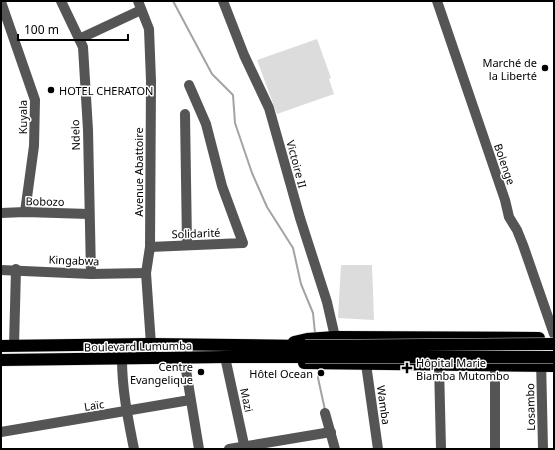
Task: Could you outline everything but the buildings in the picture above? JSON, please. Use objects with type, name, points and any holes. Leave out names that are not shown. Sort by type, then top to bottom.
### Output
[{"type":"highway","points":[[310,353],[320,338],[335,337],[554,339]]},
{"type":"highway","name":"Boulevard Lumumba","points":[[1,346],[150,344],[275,351]]},
{"type":"highway","points":[[275,351],[310,353],[554,344]]},
{"type":"highway","points":[[275,351],[310,353],[554,357]]},
{"type":"highway","name":"Boulevard Lumumba","points":[[1,360],[225,357],[275,351]]},
{"type":"highway","points":[[310,353],[366,364],[554,366]]},
{"type":"street","name":"Ndelo","points":[[60,1],[83,47],[88,130],[91,274]]},
{"type":"street","name":"Victoire II","points":[[223,1],[244,55],[269,108],[300,218],[327,302],[335,337]]},
{"type":"street","name":"Bolenge","points":[[437,1],[505,200],[509,217],[517,230],[554,334]]},
{"type":"street","name":"Kuyala","points":[[1,2],[35,100],[34,146],[25,212]]},
{"type":"street","points":[[79,39],[140,6]]},
{"type":"street","name":"Avenue Abattoire","points":[[140,6],[149,29],[151,81],[150,247],[146,273],[152,359]]},
{"type":"street","name":"Solidarité","points":[[150,247],[187,244],[243,243],[222,186],[206,124],[189,85]]},
{"type":"street","points":[[185,114],[187,244]]},
{"type":"street","name":"Bobozo","points":[[1,213],[25,212],[89,214]]},
{"type":"street","points":[[14,346],[16,269]]},
{"type":"street","name":"Kingabwa","points":[[1,270],[16,269],[91,274],[146,273]]},
{"type":"street","name":"Losambo","points":[[539,338],[543,449]]},
{"type":"street","name":"Mazi","points":[[225,357],[245,448]]},
{"type":"street","points":[[184,358],[199,449]]},
{"type":"street","points":[[122,359],[122,376],[126,412],[134,449]]},
{"type":"street","name":"Wamba","points":[[366,364],[378,449]]},
{"type":"street","points":[[439,365],[441,449]]},
{"type":"street","points":[[495,365],[495,449]]},
{"type":"street","name":"Laïc","points":[[1,432],[190,400]]},
{"type":"street","points":[[325,413],[335,449]]},
{"type":"street","points":[[229,449],[245,448],[331,432]]},
{"type":"shaded area","points":[[317,39],[331,78],[329,79],[334,94],[277,114],[257,60]]},
{"type":"shaded area","points":[[341,265],[372,265],[374,320],[338,318]]},
{"type":"waterway","points":[[173,1],[212,74],[233,95],[235,123],[252,173],[267,207],[293,248],[301,284],[313,313],[315,333]]},
{"type":"waterway","points":[[318,368],[318,378],[325,410]]},
{"type":"place","name":"Marché de la Liberté","points":[[545,68]]},
{"type":"place","name":"HOTEL CHERATON","points":[[51,90]]},
{"type":"place","name":"Hôpital Marie Biamba Mutombo","points":[[407,368]]},
{"type":"place","name":"Centre Evangelique","points":[[201,372]]},
{"type":"place","name":"Hôtel Ocean","points":[[321,373]]}]
